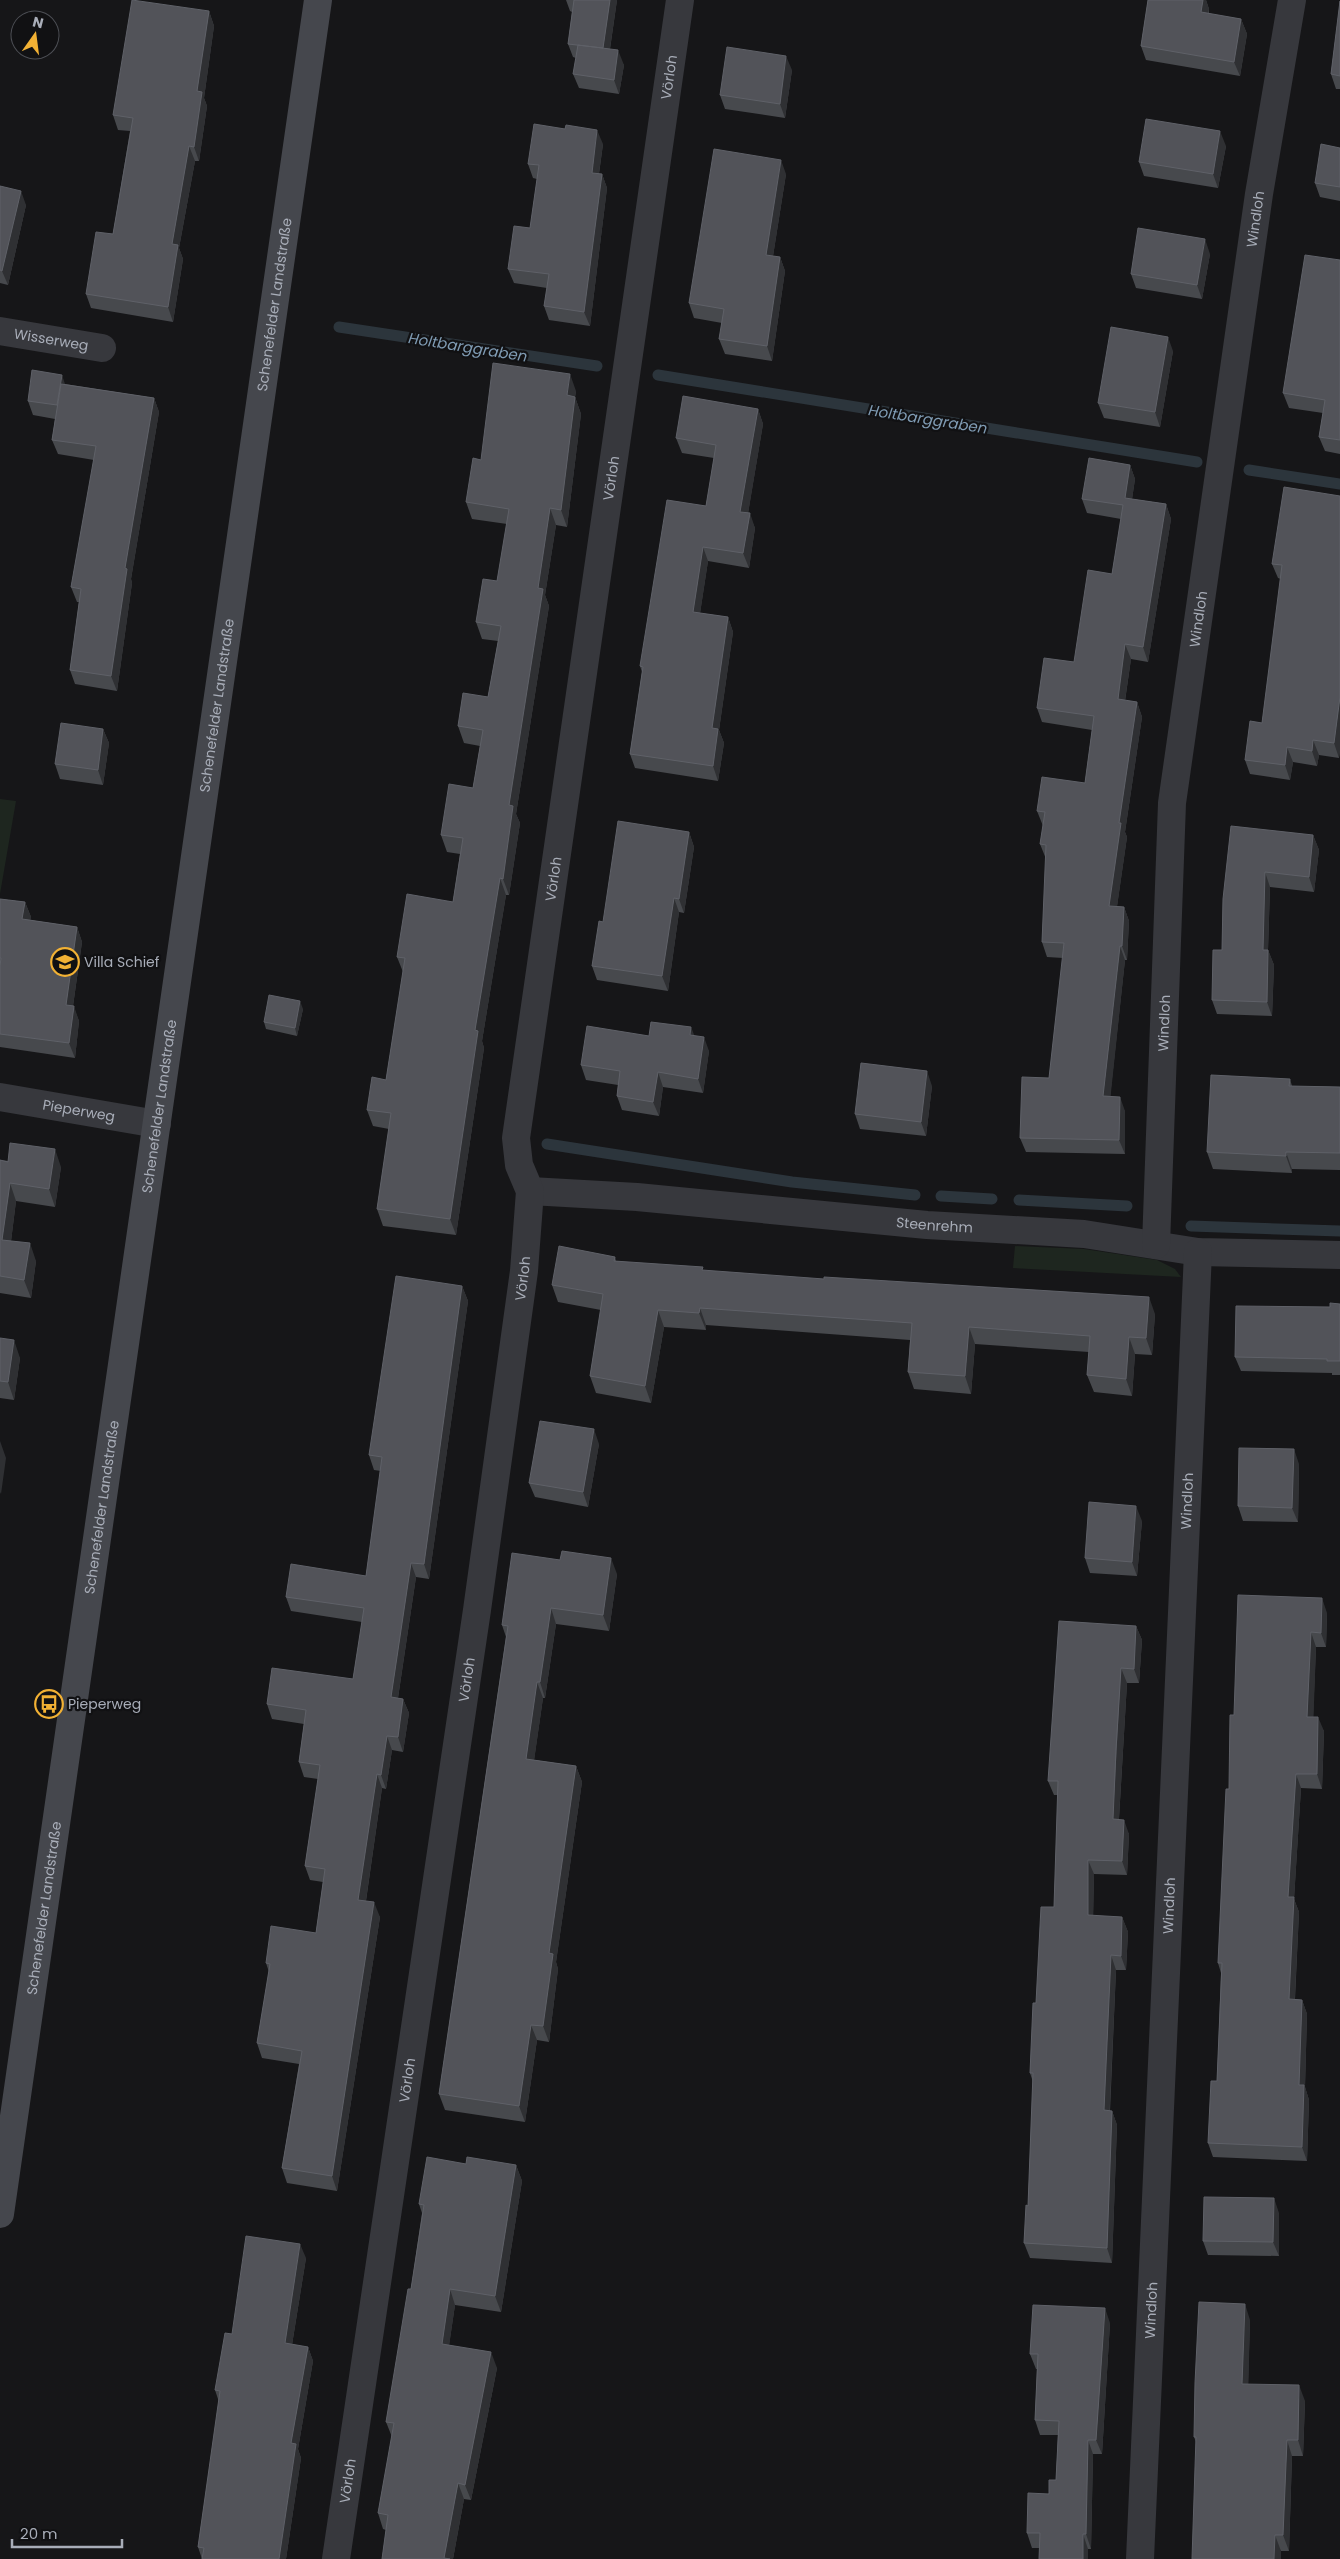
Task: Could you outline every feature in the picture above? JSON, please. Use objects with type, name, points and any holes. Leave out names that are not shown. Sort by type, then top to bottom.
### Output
[{"type":"main road","name":"Schenefelder Landstraße","points":[[0,2214],[318,0]]},
{"type":"street","name":"Vörloh","points":[[336,2559],[481,1581],[524,1271],[530,1191],[520,1165],[516,1138],[680,0]]},
{"type":"street","name":"Windloh","points":[[1156,1245],[1172,802],[1259,194],[1292,0]]},
{"type":"street","name":"Wisserweg","points":[[0,331],[102,348]]},
{"type":"street","name":"Pieperweg","points":[[0,1097],[157,1124]]},
{"type":"street","name":"Steenrehm","points":[[530,1191],[637,1197],[927,1225],[1084,1234],[1198,1252],[1340,1255]]},
{"type":"street","name":"Windloh","points":[[1140,2559],[1198,1252]]},
{"type":"shaded area","points":[[0,799],[16,801],[0,894]]},
{"type":"shaded area","points":[[1015,1246],[1084,1249],[1157,1260],[1175,1269],[1181,1277],[1013,1268]]},
{"type":"building","points":[[132,0],[209,11],[197,91],[202,92],[194,147],[189,146],[172,244],[178,245],[168,307],[86,294],[96,232],[113,234],[133,118],[113,115]]},
{"type":"building","points":[[574,0],[610,0],[603,48],[568,44]]},
{"type":"building","points":[[1148,0],[1203,0],[1201,12],[1241,19],[1234,62],[1141,46]]},
{"type":"building","points":[[1340,1],[1340,76],[1331,74]]},
{"type":"building","points":[[578,45],[618,50],[614,80],[573,74]]},
{"type":"building","points":[[727,47],[786,56],[780,104],[720,95]]},
{"type":"building","points":[[1146,119],[1220,131],[1213,174],[1139,162]]},
{"type":"building","points":[[534,124],[565,129],[566,125],[597,130],[592,173],[602,174],[584,312],[544,306],[549,274],[508,269],[514,226],[530,228],[539,165],[528,164]]},
{"type":"building","points":[[1321,144],[1340,148],[1340,187],[1315,183]]},
{"type":"building","points":[[714,149],[781,160],[766,255],[780,257],[767,346],[719,339],[724,309],[689,303]]},
{"type":"building","points":[[0,186],[21,191],[2,271],[0,270]]},
{"type":"building","points":[[1138,228],[1205,239],[1197,285],[1131,274]]},
{"type":"building","points":[[1305,255],[1340,260],[1340,440],[1319,437],[1325,400],[1283,393]]},
{"type":"building","points":[[1111,327],[1168,337],[1155,412],[1098,403]]},
{"type":"building","points":[[493,363],[570,374],[567,395],[575,397],[561,510],[550,508],[538,588],[543,589],[509,805],[513,806],[503,879],[500,878],[475,1030],[478,1031],[450,1219],[377,1209],[391,1113],[367,1110],[372,1077],[386,1080],[405,958],[397,957],[407,894],[453,902],[463,838],[441,835],[449,784],[473,788],[483,730],[458,726],[463,693],[488,697],[501,626],[476,622],[483,579],[497,581],[509,509],[466,502],[473,458],[481,460]]},
{"type":"building","points":[[32,370],[62,375],[57,405],[28,401]]},
{"type":"building","points":[[61,384],[154,398],[125,568],[127,569],[111,676],[70,670],[81,589],[71,587],[96,446],[52,440]]},
{"type":"building","points":[[683,396],[758,409],[740,512],[750,513],[743,553],[703,547],[693,612],[728,617],[712,728],[718,729],[713,766],[630,754],[643,667],[640,666],[667,500],[706,506],[716,445],[676,438]]},
{"type":"building","points":[[1089,458],[1130,465],[1125,498],[1166,504],[1143,647],[1125,644],[1118,699],[1137,702],[1109,906],[1124,907],[1122,946],[1120,946],[1103,1096],[1120,1097],[1119,1140],[1020,1138],[1022,1077],[1049,1078],[1064,943],[1042,942],[1046,845],[1040,844],[1045,812],[1037,811],[1042,777],[1085,783],[1094,716],[1037,708],[1044,658],[1074,662],[1088,570],[1112,574],[1123,505],[1082,499]]},
{"type":"building","points":[[1284,487],[1340,496],[1340,697],[1334,743],[1313,740],[1312,751],[1287,747],[1285,765],[1245,760],[1250,721],[1262,723],[1282,565],[1272,564]]},
{"type":"building","points":[[61,723],[103,729],[98,770],[55,764]]},
{"type":"building","points":[[618,821],[689,832],[679,899],[674,898],[662,976],[592,966],[599,921],[603,922]]},
{"type":"building","points":[[1231,826],[1313,835],[1309,877],[1265,872],[1263,950],[1268,950],[1267,1002],[1212,1000],[1213,950],[1222,950],[1223,899]]},
{"type":"building","points":[[0,899],[25,902],[22,919],[77,927],[66,1005],[74,1006],[69,1043],[0,1034]]},
{"type":"building","points":[[269,995],[300,1001],[295,1028],[264,1022]]},
{"type":"building","points":[[651,1022],[691,1027],[690,1035],[704,1037],[698,1079],[658,1072],[653,1102],[617,1096],[620,1071],[581,1065],[587,1026],[649,1036]]},
{"type":"building","points":[[861,1063],[927,1071],[921,1122],[855,1114]]},
{"type":"building","points":[[1211,1075],[1290,1079],[1289,1086],[1340,1087],[1340,1153],[1286,1152],[1286,1156],[1207,1152]]},
{"type":"building","points":[[10,1143],[55,1149],[49,1189],[10,1183],[2,1240],[30,1243],[24,1280],[0,1276],[0,1160],[8,1162]]},
{"type":"building","points":[[559,1246],[615,1257],[614,1261],[703,1267],[702,1270],[824,1279],[824,1277],[1149,1297],[1146,1338],[1129,1337],[1126,1379],[1087,1375],[1090,1336],[969,1327],[965,1376],[908,1372],[912,1323],[700,1308],[699,1313],[658,1310],[645,1386],[590,1376],[603,1294],[552,1285]]},
{"type":"building","points":[[396,1276],[462,1286],[424,1564],[411,1563],[391,1697],[403,1699],[398,1737],[387,1736],[381,1775],[377,1774],[358,1900],[374,1902],[332,2176],[282,2168],[302,2051],[257,2043],[270,1964],[266,1963],[271,1926],[316,1933],[325,1869],[305,1866],[320,1765],[299,1762],[306,1710],[267,1704],[272,1668],[353,1679],[364,1608],[286,1597],[291,1564],[366,1576],[382,1457],[369,1455]]},
{"type":"building","points":[[1330,1303],[1340,1304],[1340,1361],[1327,1361],[1327,1359],[1235,1357],[1236,1306],[1330,1307]]},
{"type":"building","points":[[0,1338],[14,1340],[8,1382],[0,1381]]},
{"type":"building","points":[[540,1421],[594,1429],[583,1492],[529,1483]]},
{"type":"building","points":[[1239,1448],[1294,1449],[1292,1508],[1238,1506]]},
{"type":"building","points":[[1089,1502],[1136,1506],[1132,1562],[1085,1558]]},
{"type":"building","points":[[562,1551],[611,1558],[603,1615],[551,1608],[540,1682],[537,1682],[526,1759],[576,1766],[549,1953],[553,1954],[543,2026],[531,2025],[519,2106],[439,2094],[508,1626],[502,1625],[512,1553],[560,1560]]},
{"type":"building","points":[[1238,1595],[1322,1598],[1321,1633],[1311,1632],[1307,1717],[1318,1717],[1317,1774],[1296,1774],[1288,1897],[1294,1897],[1289,1999],[1302,2000],[1299,2085],[1304,2085],[1302,2147],[1208,2143],[1211,2081],[1217,2081],[1222,1963],[1218,1963],[1226,1789],[1229,1789],[1230,1715],[1234,1715]]},
{"type":"building","points":[[1059,1621],[1136,1626],[1134,1669],[1121,1668],[1116,1750],[1113,1819],[1124,1820],[1122,1861],[1088,1860],[1088,1915],[1122,1917],[1121,1956],[1111,1955],[1104,2110],[1112,2111],[1107,2248],[1024,2243],[1026,2205],[1028,2206],[1033,2073],[1030,2073],[1033,2003],[1036,2003],[1041,1907],[1054,1907],[1058,1781],[1048,1781]]},
{"type":"building","points":[[427,2157],[466,2164],[467,2157],[516,2165],[495,2296],[450,2289],[442,2344],[491,2352],[465,2485],[458,2483],[444,2558],[450,2559],[382,2559],[388,2515],[378,2513],[394,2423],[386,2422],[408,2289],[411,2289],[424,2205],[419,2204]]},
{"type":"building","points":[[1204,2197],[1274,2198],[1273,2242],[1203,2241]]},
{"type":"building","points":[[246,2236],[300,2244],[285,2343],[308,2347],[291,2443],[296,2444],[279,2559],[202,2559],[204,2548],[198,2547],[220,2391],[215,2390],[225,2333],[232,2334]]},
{"type":"building","points":[[1199,2302],[1245,2304],[1242,2384],[1299,2385],[1298,2440],[1287,2440],[1283,2535],[1275,2535],[1274,2559],[1192,2559],[1196,2437],[1194,2437],[1195,2383]]},
{"type":"building","points":[[1033,2305],[1105,2308],[1096,2440],[1088,2440],[1086,2534],[1083,2534],[1083,2559],[1039,2559],[1040,2533],[1027,2533],[1028,2493],[1049,2494],[1049,2480],[1056,2480],[1059,2421],[1035,2420],[1038,2354],[1030,2354]]},
{"type":"waterway","name":"Holtbarggraben","points":[[339,327],[597,366]]},
{"type":"waterway","name":"Holtbarggraben","points":[[658,375],[1197,462]]},
{"type":"waterway","name":"Holtbarggraben","points":[[1249,470],[1340,484]]},
{"type":"waterway","points":[[547,1144],[792,1182],[915,1195]]},
{"type":"waterway","points":[[941,1196],[992,1199]]},
{"type":"waterway","points":[[1019,1200],[1127,1206]]},
{"type":"waterway","points":[[1191,1226],[1340,1231]]},
{"type":"place","name":"Villa Schief","points":[[65,962]]},
{"type":"place","name":"Pieperweg","points":[[49,1704]]}]
